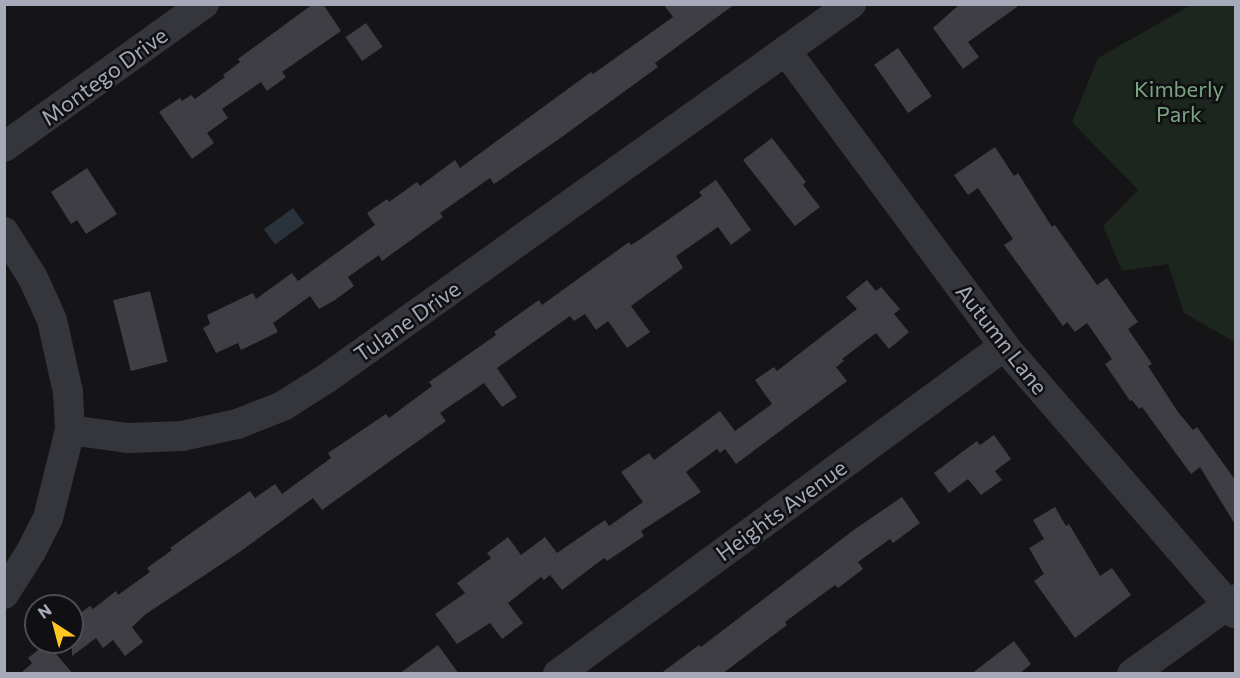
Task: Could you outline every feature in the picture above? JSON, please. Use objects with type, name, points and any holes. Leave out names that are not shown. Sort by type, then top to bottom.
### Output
[{"type":"street","name":"Montego Drive","points":[[4,147],[204,4]]},
{"type":"street","name":"Tulane Drive","points":[[70,430],[128,438],[182,436],[237,424],[283,406],[327,378],[851,4]]},
{"type":"street","name":"Autumn Lane","points":[[786,51],[1004,346],[1233,606]]},
{"type":"street","points":[[4,232],[33,278],[52,320],[66,383],[70,430],[48,518],[32,550],[4,594]]},
{"type":"street","name":"Heights Avenue","points":[[558,674],[1004,346]]},
{"type":"street","points":[[1132,674],[1233,606]]},
{"type":"green space","name":"Kimberly Park","points":[[1191,5],[1235,5],[1235,342],[1184,313],[1168,264],[1122,271],[1103,226],[1138,190],[1072,122],[1098,58]]},
{"type":"shaded area","points":[[293,208],[304,223],[275,245],[264,229]]},
{"type":"building","points":[[313,4],[323,4],[341,31],[282,72],[286,77],[267,91],[261,82],[222,109],[228,118],[207,133],[214,143],[192,159],[159,112],[180,98],[182,101],[191,95],[195,99],[225,77],[223,75],[240,62],[238,59]]},
{"type":"building","points":[[663,4],[735,4],[655,63],[658,67],[559,139],[494,184],[490,178],[440,213],[443,217],[382,261],[379,255],[348,277],[354,286],[335,300],[319,309],[310,296],[273,323],[278,332],[241,350],[238,343],[216,353],[203,328],[210,324],[207,315],[253,293],[256,299],[292,273],[298,281],[375,225],[367,213],[387,199],[389,202],[417,182],[420,186],[455,160],[460,168],[591,72],[593,74],[673,17]]},
{"type":"building","points":[[960,4],[1021,4],[968,42],[979,57],[963,69],[933,28]]},
{"type":"building","points":[[366,23],[383,47],[362,61],[346,37]]},
{"type":"building","points":[[898,48],[932,96],[908,113],[874,65]]},
{"type":"building","points":[[772,138],[806,182],[803,185],[820,207],[795,226],[743,160]]},
{"type":"building","points":[[995,147],[1014,176],[1018,173],[1052,227],[1055,225],[1097,285],[1107,278],[1138,322],[1128,329],[1152,364],[1148,366],[1178,412],[1193,430],[1197,427],[1236,481],[1236,526],[1200,467],[1191,474],[1142,407],[1139,409],[1132,400],[1130,401],[1105,364],[1112,359],[1087,323],[1075,332],[1067,322],[1063,326],[1004,245],[1013,239],[978,188],[968,195],[954,175]]},
{"type":"building","points":[[87,168],[117,214],[86,234],[77,220],[71,224],[51,192]]},
{"type":"building","points":[[716,180],[751,230],[731,245],[718,227],[676,256],[683,268],[631,306],[650,332],[627,348],[608,321],[596,330],[585,314],[574,321],[570,316],[497,368],[517,397],[502,407],[484,383],[440,413],[446,421],[322,510],[313,498],[241,551],[146,614],[132,627],[143,642],[125,656],[113,640],[103,648],[96,638],[84,647],[84,610],[90,606],[93,609],[116,591],[118,595],[150,572],[147,568],[172,550],[170,548],[250,491],[255,498],[275,484],[282,494],[331,458],[328,453],[386,414],[389,418],[432,386],[429,382],[496,335],[494,332],[539,300],[542,305],[629,242],[631,245],[642,238],[702,196],[699,192]]},
{"type":"building","points":[[867,280],[876,291],[881,287],[900,309],[894,314],[909,332],[889,349],[876,333],[842,359],[844,361],[836,367],[847,381],[736,464],[725,449],[720,453],[717,449],[686,472],[701,492],[641,531],[644,536],[607,561],[604,558],[562,590],[550,575],[544,580],[541,577],[508,603],[523,623],[502,639],[490,623],[457,644],[435,614],[465,593],[457,583],[491,558],[487,553],[508,537],[521,555],[545,537],[557,553],[605,520],[609,526],[643,502],[621,472],[649,453],[654,460],[720,411],[735,431],[772,404],[755,380],[774,367],[777,371],[857,309],[846,297]]},
{"type":"building","points":[[150,291],[168,362],[131,371],[113,300]]},
{"type":"building","points":[[994,435],[1011,459],[995,471],[1002,480],[981,495],[968,479],[949,493],[934,473],[977,441],[980,445]]},
{"type":"building","points":[[902,497],[920,523],[893,543],[890,539],[858,562],[863,569],[838,588],[835,585],[785,622],[787,625],[722,674],[660,674],[699,645],[701,647],[855,529]]},
{"type":"building","points":[[1055,507],[1066,526],[1069,524],[1100,576],[1112,568],[1131,595],[1075,638],[1034,581],[1044,574],[1029,548],[1044,539],[1033,520]]},
{"type":"building","points":[[1014,641],[1031,664],[1019,674],[971,674]]},
{"type":"building","points":[[438,645],[459,674],[399,674]]},
{"type":"building","points":[[33,654],[56,654],[73,674],[20,674],[32,663],[28,658]]}]
